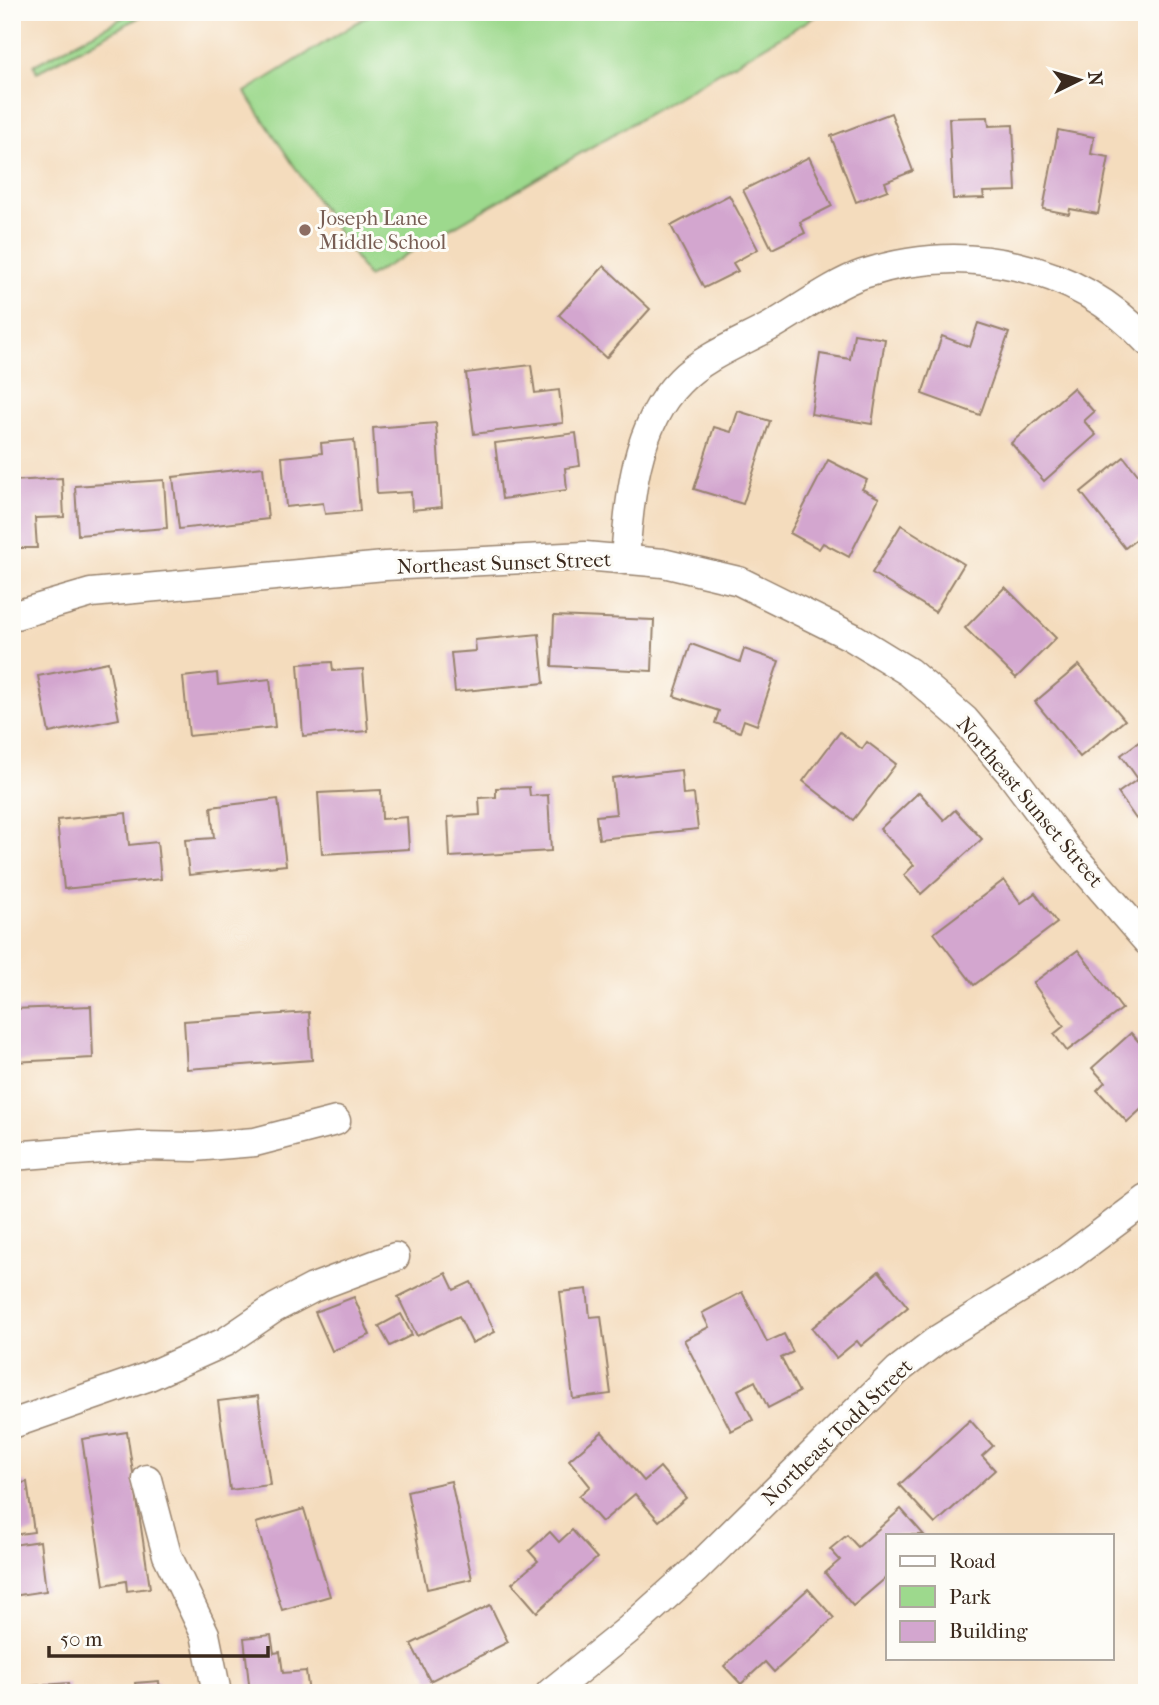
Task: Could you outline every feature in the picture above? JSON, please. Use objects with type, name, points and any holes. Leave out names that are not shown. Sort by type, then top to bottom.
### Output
[{"type":"street","points":[[625,560],[628,504],[648,431],[680,380],[861,275],[936,258],[1014,265],[1057,279],[1097,298],[1147,341]]},
{"type":"street","name":"Northeast Sunset Street","points":[[12,616],[91,593],[385,566],[585,556],[663,563],[739,582],[852,637],[909,672],[972,729],[1141,924]]},
{"type":"street","points":[[12,1156],[140,1146],[194,1147],[255,1142],[336,1121]]},
{"type":"street","name":"Northeast Todd Street","points":[[550,1693],[628,1630],[696,1569],[898,1370],[937,1339],[1063,1262],[1147,1199]]},
{"type":"street","points":[[12,1424],[147,1377],[225,1342],[275,1308],[313,1288],[396,1257]]},
{"type":"street","points":[[147,1479],[167,1555],[205,1634],[217,1693]]},
{"type":"green space","points":[[133,12],[149,12],[37,72],[34,65]]},
{"type":"green space","points":[[374,12],[823,12],[368,277],[245,92]]},
{"type":"building","points":[[891,113],[913,171],[885,182],[888,190],[856,202],[831,136]]},
{"type":"building","points":[[988,117],[989,126],[1013,125],[1016,191],[983,192],[984,198],[953,199],[949,118]]},
{"type":"building","points":[[1058,130],[1094,137],[1091,154],[1109,157],[1098,214],[1070,209],[1069,214],[1043,209]]},
{"type":"building","points":[[809,157],[832,206],[800,222],[805,233],[772,249],[743,190]]},
{"type":"building","points":[[729,195],[758,249],[733,263],[738,271],[704,288],[671,226]]},
{"type":"building","points":[[604,266],[650,309],[606,358],[559,315]]},
{"type":"building","points":[[978,323],[1009,333],[980,415],[922,394],[942,336],[970,347]]},
{"type":"building","points":[[854,334],[885,339],[872,424],[811,414],[820,354],[850,359]]},
{"type":"building","points":[[531,365],[535,393],[559,390],[563,423],[474,434],[466,373]]},
{"type":"building","points":[[1073,388],[1094,412],[1084,421],[1096,435],[1044,481],[1011,443]]},
{"type":"building","points":[[738,411],[770,421],[743,504],[694,489],[714,427],[731,432]]},
{"type":"building","points":[[436,423],[442,507],[412,510],[411,492],[377,494],[373,428]]},
{"type":"building","points":[[576,433],[580,466],[565,468],[567,490],[502,499],[495,443]]},
{"type":"building","points":[[354,440],[360,511],[325,514],[323,503],[286,507],[282,457],[322,453],[321,443]]},
{"type":"building","points":[[1124,457],[1147,486],[1147,531],[1125,548],[1081,492]]},
{"type":"building","points":[[828,460],[867,480],[862,489],[879,498],[849,557],[823,543],[819,549],[790,533]]},
{"type":"building","points":[[263,467],[268,519],[179,529],[173,477]]},
{"type":"building","points":[[62,478],[64,517],[35,518],[37,548],[19,548],[18,537],[12,537],[12,481]]},
{"type":"building","points":[[164,480],[167,528],[78,535],[75,486]]},
{"type":"building","points":[[901,525],[964,564],[935,612],[872,573]]},
{"type":"building","points":[[1005,587],[1056,638],[1016,678],[965,628]]},
{"type":"building","points":[[554,616],[654,620],[652,671],[552,666]]},
{"type":"building","points":[[539,634],[544,683],[455,692],[451,653],[476,651],[475,640]]},
{"type":"building","points":[[691,644],[740,662],[744,649],[779,661],[757,725],[744,720],[740,732],[715,723],[719,711],[674,696]]},
{"type":"building","points":[[108,662],[119,719],[49,733],[38,676]]},
{"type":"building","points":[[332,662],[333,671],[363,669],[368,731],[303,736],[298,664]]},
{"type":"building","points":[[1079,665],[1125,720],[1080,757],[1035,702]]},
{"type":"building","points":[[217,673],[218,685],[270,679],[275,727],[189,736],[183,677]]},
{"type":"building","points":[[840,732],[862,749],[867,742],[896,764],[853,820],[803,781]]},
{"type":"building","points":[[1147,736],[1147,812],[1136,819],[1118,793],[1138,779],[1121,755]]},
{"type":"building","points":[[681,770],[683,795],[694,794],[698,829],[599,839],[596,816],[616,814],[612,778]]},
{"type":"building","points":[[529,787],[530,796],[548,795],[551,851],[450,857],[448,817],[480,815],[479,798],[496,797],[496,788]]},
{"type":"building","points":[[381,790],[382,819],[407,817],[409,849],[322,854],[318,793]]},
{"type":"building","points":[[919,792],[944,820],[955,810],[982,839],[921,894],[904,875],[914,865],[880,829]]},
{"type":"building","points":[[278,799],[286,865],[189,875],[185,840],[214,838],[211,807]]},
{"type":"building","points":[[126,813],[129,845],[157,842],[161,879],[64,889],[57,820]]},
{"type":"building","points":[[1004,880],[1021,903],[1035,893],[1057,923],[974,985],[934,933]]},
{"type":"building","points":[[1078,950],[1122,1009],[1067,1051],[1054,1034],[1064,1026],[1033,983]]},
{"type":"building","points":[[91,1006],[93,1058],[12,1062],[12,1009]]},
{"type":"building","points":[[309,1012],[312,1060],[187,1069],[184,1021]]},
{"type":"building","points":[[1131,1033],[1147,1051],[1147,1104],[1127,1122],[1097,1090],[1105,1082],[1092,1068]]},
{"type":"building","points":[[879,1271],[908,1307],[861,1346],[857,1341],[836,1358],[812,1328]]},
{"type":"building","points":[[446,1273],[454,1290],[471,1282],[495,1332],[472,1343],[459,1316],[417,1336],[398,1297]]},
{"type":"building","points":[[587,1289],[590,1317],[601,1316],[611,1394],[573,1399],[560,1292]]},
{"type":"building","points":[[742,1292],[767,1342],[784,1334],[793,1352],[781,1358],[799,1392],[768,1408],[755,1381],[738,1390],[753,1420],[731,1431],[684,1340],[709,1327],[702,1313]]},
{"type":"building","points":[[354,1297],[370,1335],[332,1351],[315,1312]]},
{"type":"building","points":[[401,1314],[412,1335],[390,1346],[379,1326]]},
{"type":"building","points":[[258,1396],[270,1485],[230,1490],[218,1401]]},
{"type":"building","points":[[970,1420],[993,1446],[982,1456],[995,1470],[935,1524],[899,1485]]},
{"type":"building","points":[[127,1432],[150,1588],[127,1591],[126,1581],[104,1585],[82,1439]]},
{"type":"building","points":[[602,1432],[644,1481],[660,1467],[686,1498],[659,1521],[635,1494],[602,1522],[579,1496],[590,1486],[569,1460]]},
{"type":"building","points":[[451,1481],[472,1579],[427,1589],[407,1491]]},
{"type":"building","points":[[27,1482],[34,1532],[12,1535],[12,1485]]},
{"type":"building","points":[[304,1509],[330,1596],[282,1610],[256,1523]]},
{"type":"building","points":[[901,1509],[923,1534],[886,1534],[886,1578],[853,1606],[825,1573],[840,1560],[830,1549],[847,1535],[858,1547]]},
{"type":"building","points":[[572,1530],[597,1558],[537,1612],[512,1583],[538,1561],[529,1551],[550,1532],[559,1542]]},
{"type":"building","points":[[40,1541],[46,1591],[12,1596],[12,1545]]},
{"type":"building","points":[[808,1589],[834,1618],[774,1672],[765,1662],[741,1684],[724,1666]]},
{"type":"building","points":[[490,1605],[508,1642],[430,1681],[411,1644]]},
{"type":"building","points":[[271,1635],[274,1653],[280,1652],[283,1673],[306,1671],[309,1693],[250,1693],[244,1638]]},
{"type":"building","points":[[159,1681],[160,1693],[136,1693],[135,1683]]},
{"type":"building","points":[[68,1683],[69,1693],[32,1693],[31,1686]]},
{"type":"place","name":"Joseph Lane Middle School","points":[[305,230]]}]
